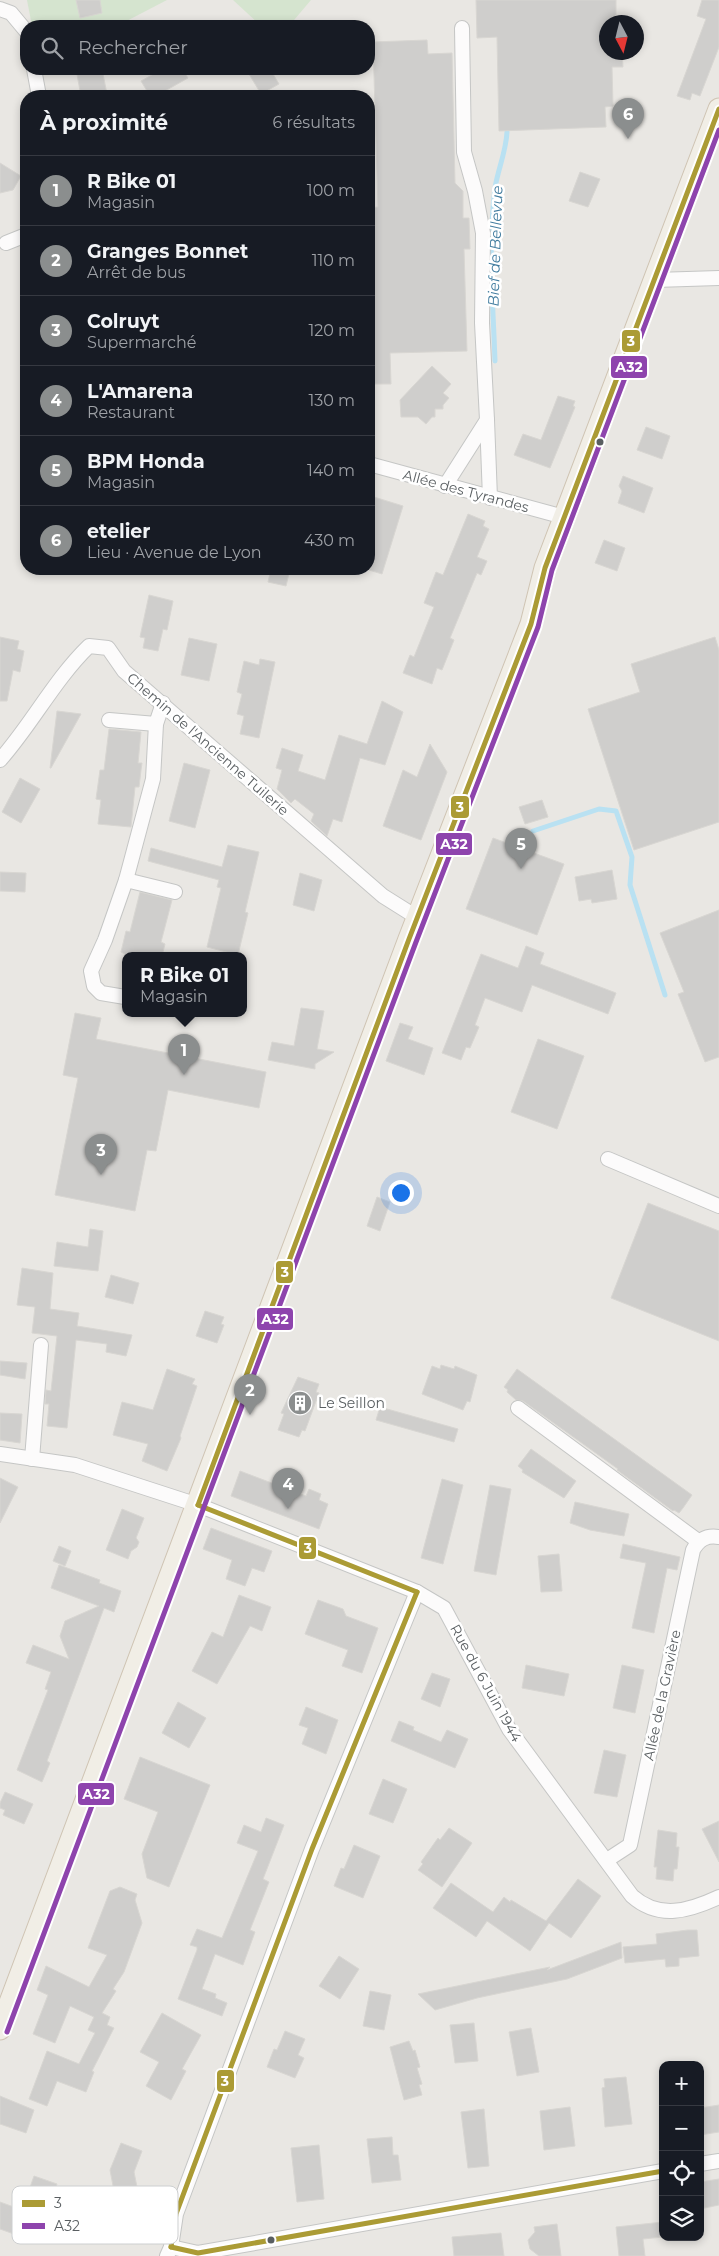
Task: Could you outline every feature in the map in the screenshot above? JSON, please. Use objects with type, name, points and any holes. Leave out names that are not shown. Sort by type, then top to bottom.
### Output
[{"type":"main road","points":[[0,2029],[418,918],[531,624],[545,568],[719,109]]},
{"type":"street","points":[[0,9],[11,13],[20,24]]},
{"type":"street","points":[[462,28],[464,152],[483,233],[482,323],[490,498]]},
{"type":"street","points":[[35,75],[38,90]]},
{"type":"street","points":[[6,244],[20,238]]},
{"type":"street","points":[[655,280],[719,278]]},
{"type":"street","points":[[445,486],[487,420]]},
{"type":"street","name":"Allée des Tyrandes","points":[[375,466],[564,517]]},
{"type":"street","name":"Chemin de l'Ancienne Tuilerie","points":[[0,760],[22,735],[62,675],[89,646],[108,648],[124,671],[383,896],[418,918]]},
{"type":"street","points":[[122,997],[101,993],[94,986],[91,970],[126,880],[153,779],[156,724],[163,703]]},
{"type":"street","points":[[109,720],[156,724]]},
{"type":"street","points":[[126,880],[175,892]]},
{"type":"street","points":[[608,1159],[719,1206]]},
{"type":"street","points":[[32,1459],[41,1344]]},
{"type":"street","points":[[518,1408],[698,1541],[711,1536],[719,1537]]},
{"type":"street","name":"Rue du 6 Juin 1944","points":[[0,1454],[75,1465],[198,1506],[417,1592],[444,1608],[509,1729],[632,1896],[640,1904],[658,1910],[681,1912],[719,1897]]},
{"type":"street","name":"Allée de la Gravière","points":[[607,1860],[630,1845],[693,1550],[698,1541]]},
{"type":"street","points":[[178,2209],[312,1849],[417,1592]]},
{"type":"street","points":[[704,2163],[719,2161]]},
{"type":"street","points":[[169,2252],[198,2253],[659,2172]]},
{"type":"green space","points":[[27,0],[167,0],[129,20],[31,20]]},
{"type":"green space","points":[[233,0],[311,0],[294,20],[255,20]]},
{"type":"building","points":[[76,0],[100,0],[102,13],[80,18]]},
{"type":"building","points":[[476,0],[616,0],[616,15],[599,15],[599,60],[623,60],[623,67],[612,67],[613,106],[605,107],[606,127],[499,131],[497,37],[477,38]]},
{"type":"building","points":[[702,0],[719,0],[719,47],[700,96],[692,93],[690,100],[677,96],[706,19],[697,16]]},
{"type":"building","points":[[427,40],[428,54],[452,53],[455,183],[463,191],[463,218],[469,218],[470,249],[464,249],[467,351],[390,353],[391,384],[375,384],[375,207],[378,207],[374,75],[375,42]]},
{"type":"building","points":[[77,75],[103,75],[106,90],[80,90]]},
{"type":"building","points":[[152,75],[186,75],[188,78],[167,90],[146,90],[141,81]]},
{"type":"building","points":[[250,75],[274,75],[279,84],[268,90],[259,90]]},
{"type":"building","points":[[0,163],[20,175],[20,178],[13,190],[0,193]]},
{"type":"building","points":[[580,172],[600,179],[588,207],[569,201]]},
{"type":"building","points":[[432,366],[451,384],[443,393],[449,398],[443,405],[443,409],[435,409],[435,417],[432,417],[426,424],[418,417],[401,417],[400,400]]},
{"type":"building","points":[[558,396],[575,401],[573,406],[575,407],[550,468],[514,455],[523,434],[541,440]]},
{"type":"building","points":[[646,427],[670,436],[662,459],[637,450]]},
{"type":"building","points":[[623,476],[653,488],[644,513],[618,503],[622,491],[619,486]]},
{"type":"building","points":[[375,497],[403,506],[382,574],[375,572]]},
{"type":"building","points":[[468,514],[485,521],[483,526],[489,529],[477,557],[487,561],[481,575],[477,573],[450,638],[454,640],[442,670],[437,668],[432,684],[403,673],[410,655],[414,657],[434,607],[424,603],[436,572],[443,575]]},
{"type":"building","points":[[604,540],[625,548],[617,571],[595,563]]},
{"type":"building","points":[[270,575],[289,575],[286,586],[268,582]]},
{"type":"building","points":[[149,595],[173,601],[167,630],[163,629],[158,651],[143,648],[145,638],[140,637]]},
{"type":"building","points":[[0,637],[19,641],[17,649],[24,651],[20,672],[13,670],[7,701],[0,701]]},
{"type":"building","points":[[715,637],[719,650],[719,822],[634,850],[588,709],[640,692],[631,664]]},
{"type":"building","points":[[189,638],[217,644],[209,681],[181,675]]},
{"type":"building","points":[[260,659],[275,662],[259,738],[240,734],[244,716],[237,714],[242,694],[237,692],[244,661],[259,665]]},
{"type":"building","points":[[382,701],[403,712],[385,765],[360,758],[342,822],[333,819],[327,836],[311,821],[314,814],[295,799],[291,803],[277,789],[282,770],[276,768],[282,748],[303,755],[298,771],[325,780],[339,735],[367,744]]},
{"type":"building","points":[[57,711],[81,714],[50,768]]},
{"type":"building","points":[[109,729],[141,732],[138,763],[142,763],[139,787],[135,787],[131,827],[98,824],[101,800],[96,799],[100,770],[104,770]]},
{"type":"building","points":[[430,744],[447,772],[421,840],[383,826],[403,770],[417,777]]},
{"type":"building","points":[[184,763],[210,770],[195,828],[169,821]]},
{"type":"building","points":[[20,778],[40,789],[21,823],[2,812]]},
{"type":"building","points":[[542,800],[548,817],[525,824],[519,807]]},
{"type":"building","points":[[493,838],[564,864],[537,935],[466,909]]},
{"type":"building","points":[[228,845],[259,852],[245,912],[248,913],[239,952],[226,952],[207,947],[221,888],[217,887],[219,880],[148,861],[151,848],[222,867]]},
{"type":"building","points":[[612,870],[617,899],[592,903],[591,899],[579,901],[575,877]]},
{"type":"building","points":[[0,872],[26,873],[25,892],[0,891]]},
{"type":"building","points":[[300,873],[322,880],[314,911],[293,905]]},
{"type":"building","points":[[140,892],[172,900],[161,942],[165,944],[163,952],[121,952],[126,931],[130,932]]},
{"type":"building","points":[[719,910],[719,1057],[705,1062],[678,994],[684,992],[660,933]]},
{"type":"building","points":[[526,946],[544,953],[540,964],[616,993],[608,1014],[532,985],[522,1012],[485,998],[475,1025],[479,1027],[470,1048],[466,1047],[461,1060],[442,1053],[481,954],[518,968]]},
{"type":"building","points":[[301,1008],[324,1011],[317,1049],[334,1052],[315,1064],[315,1069],[268,1060],[272,1042],[294,1046]]},
{"type":"building","points":[[75,1013],[101,1018],[96,1039],[266,1072],[259,1108],[168,1090],[156,1151],[147,1150],[135,1211],[55,1195],[78,1078],[63,1075]]},
{"type":"building","points":[[400,1023],[413,1027],[408,1039],[433,1048],[424,1075],[386,1061]]},
{"type":"building","points":[[538,1039],[584,1056],[557,1129],[511,1112]]},
{"type":"building","points":[[377,1197],[390,1202],[380,1231],[367,1226]]},
{"type":"building","points":[[648,1203],[719,1231],[719,1341],[611,1298]]},
{"type":"building","points":[[90,1229],[103,1231],[98,1271],[54,1266],[57,1242],[88,1247]]},
{"type":"building","points":[[22,1268],[53,1273],[50,1309],[79,1313],[77,1326],[132,1335],[126,1356],[106,1352],[107,1344],[76,1340],[67,1428],[47,1426],[49,1404],[45,1404],[46,1390],[51,1391],[57,1336],[32,1333],[35,1307],[17,1305]]},
{"type":"building","points":[[111,1275],[139,1283],[133,1304],[105,1297]]},
{"type":"building","points":[[205,1311],[224,1317],[221,1324],[224,1325],[217,1343],[196,1336]]},
{"type":"building","points":[[0,1361],[27,1363],[25,1379],[0,1375]]},
{"type":"building","points":[[441,1365],[454,1369],[455,1366],[477,1375],[470,1402],[467,1401],[463,1410],[422,1394],[432,1366],[440,1369]]},
{"type":"building","points":[[167,1369],[195,1379],[192,1384],[197,1386],[180,1436],[181,1438],[167,1471],[142,1461],[148,1444],[113,1435],[122,1402],[153,1410]]},
{"type":"building","points":[[517,1369],[692,1495],[679,1513],[673,1511],[523,1401],[516,1400],[507,1392],[508,1390],[504,1387]]},
{"type":"building","name":"Le Seillon","points":[[298,1377],[319,1384],[316,1392],[319,1393],[305,1431],[302,1430],[299,1437],[278,1430],[284,1414],[281,1413]]},
{"type":"building","points":[[380,1407],[458,1429],[454,1442],[376,1420]]},
{"type":"building","points":[[0,1413],[22,1414],[20,1443],[0,1440]]},
{"type":"building","points":[[531,1449],[576,1481],[564,1498],[522,1472],[523,1470],[518,1466]]},
{"type":"building","points":[[240,1471],[306,1496],[309,1489],[321,1494],[319,1500],[328,1504],[319,1529],[231,1496]]},
{"type":"building","points":[[0,1478],[18,1487],[0,1523]]},
{"type":"building","points":[[442,1479],[463,1485],[443,1564],[421,1558]]},
{"type":"building","points":[[490,1485],[511,1489],[496,1575],[474,1571]]},
{"type":"building","points":[[575,1502],[629,1514],[624,1536],[590,1530],[570,1523]]},
{"type":"building","points":[[122,1509],[144,1518],[136,1538],[139,1542],[137,1547],[131,1551],[128,1559],[106,1550]]},
{"type":"building","points":[[211,1528],[272,1551],[264,1572],[252,1568],[245,1586],[226,1579],[232,1560],[203,1549]]},
{"type":"building","points":[[623,1544],[680,1557],[677,1570],[667,1568],[654,1633],[632,1628],[646,1563],[620,1558]]},
{"type":"building","points":[[59,1546],[71,1551],[65,1566],[53,1561]]},
{"type":"building","points":[[559,1554],[562,1591],[541,1592],[538,1556]]},
{"type":"building","points":[[59,1565],[100,1580],[99,1583],[121,1591],[114,1612],[104,1608],[47,1761],[50,1763],[42,1782],[17,1770],[48,1690],[45,1689],[51,1672],[26,1663],[33,1645],[69,1659],[60,1636],[65,1621],[99,1606],[51,1588]]},
{"type":"building","points":[[239,1595],[271,1607],[262,1631],[250,1626],[217,1684],[192,1671],[212,1632],[223,1637]]},
{"type":"building","points":[[318,1600],[343,1609],[346,1616],[378,1628],[362,1673],[342,1666],[348,1650],[305,1634]]},
{"type":"building","points":[[526,1665],[569,1674],[564,1696],[522,1688]]},
{"type":"building","points":[[622,1665],[644,1670],[635,1713],[613,1708]]},
{"type":"building","points":[[432,1673],[450,1679],[440,1707],[421,1699]]},
{"type":"building","points":[[178,1702],[206,1718],[189,1748],[162,1733]]},
{"type":"building","points":[[306,1707],[338,1720],[326,1754],[302,1744],[308,1728],[299,1725]]},
{"type":"building","points":[[399,1721],[414,1727],[413,1730],[441,1742],[447,1730],[468,1739],[455,1768],[391,1741]]},
{"type":"building","points":[[604,1750],[626,1755],[617,1797],[594,1793]]},
{"type":"building","points":[[140,1757],[210,1785],[169,1887],[147,1878],[142,1854],[158,1812],[124,1799]]},
{"type":"building","points":[[383,1779],[407,1789],[393,1823],[369,1814]]},
{"type":"building","points":[[5,1792],[33,1804],[24,1824],[3,1815],[5,1810],[0,1808],[0,1803]]},
{"type":"building","points":[[266,1818],[284,1825],[263,1879],[269,1882],[250,1930],[255,1932],[243,1965],[215,1954],[202,1989],[216,1994],[215,1998],[227,2003],[222,2016],[178,1999],[197,1950],[197,1947],[190,1945],[197,1929],[222,1938],[258,1851],[237,1843],[244,1825],[261,1832]]},
{"type":"building","points":[[719,1821],[719,1862],[702,1829]]},
{"type":"building","points":[[449,1828],[472,1843],[442,1887],[418,1870],[423,1864],[421,1862],[438,1838],[440,1840]]},
{"type":"building","points":[[658,1830],[677,1833],[676,1847],[679,1847],[677,1869],[674,1869],[673,1881],[656,1879],[657,1867],[654,1867]]},
{"type":"building","points":[[354,1845],[380,1856],[363,1898],[334,1886],[341,1868],[344,1869]]},
{"type":"building","points":[[578,1879],[601,1896],[571,1938],[549,1923],[530,1951],[487,1921],[476,1937],[433,1908],[451,1883],[493,1912],[504,1897],[546,1921]]},
{"type":"building","points":[[120,1887],[137,1894],[135,1900],[142,1923],[124,1972],[113,1989],[116,1991],[102,2013],[110,2017],[107,2025],[114,2028],[92,2071],[94,2072],[86,2092],[57,2081],[47,2106],[29,2099],[47,2051],[79,2064],[95,2033],[88,2030],[94,2017],[70,2006],[55,2043],[33,2034],[48,1995],[37,1990],[46,1966],[89,1987],[107,1955],[88,1948],[110,1891]]},
{"type":"building","points":[[697,1930],[699,1956],[679,1958],[679,1966],[666,1967],[665,1959],[625,1963],[623,1947],[657,1944],[656,1934]]},
{"type":"building","points":[[621,1942],[622,1958],[567,1979],[477,1998],[435,2010],[418,1994],[550,1967],[547,1970]]},
{"type":"building","points":[[339,1956],[359,1969],[340,1999],[319,1986]]},
{"type":"building","points":[[370,1991],[391,1995],[384,2030],[363,2026]]},
{"type":"building","points":[[162,2013],[201,2035],[182,2069],[186,2071],[171,2100],[146,2086],[159,2062],[140,2052]]},
{"type":"building","points":[[474,2023],[478,2061],[455,2063],[450,2025]]},
{"type":"building","points":[[531,2028],[539,2072],[517,2076],[509,2032]]},
{"type":"building","points":[[285,2031],[305,2039],[298,2055],[304,2058],[295,2078],[267,2067],[274,2049],[277,2050]]},
{"type":"building","points":[[409,2041],[413,2051],[415,2050],[420,2067],[417,2068],[422,2084],[419,2085],[422,2095],[404,2100],[390,2047]]},
{"type":"building","points":[[626,2077],[632,2124],[605,2127],[602,2088],[605,2087],[604,2079]]},
{"type":"building","points":[[0,2096],[34,2110],[26,2133],[0,2124]]},
{"type":"building","points":[[719,2105],[719,2132],[704,2134],[704,2107]]},
{"type":"building","points":[[570,2107],[575,2146],[544,2150],[540,2111]]},
{"type":"building","points":[[484,2109],[489,2166],[468,2168],[461,2112]]},
{"type":"building","points":[[392,2137],[393,2155],[398,2155],[401,2180],[372,2183],[367,2139]]},
{"type":"building","points":[[121,2143],[142,2151],[134,2172],[137,2186],[113,2186],[110,2170]]},
{"type":"building","points":[[319,2145],[324,2199],[297,2202],[291,2148]]},
{"type":"building","points":[[34,2176],[57,2184],[56,2186],[30,2186]]},
{"type":"building","points":[[719,2179],[719,2205],[704,2208],[704,2181]]},
{"type":"building","points":[[0,2202],[12,2206],[12,2233],[0,2229]]},
{"type":"building","points":[[659,2222],[659,2237],[643,2239],[645,2256],[619,2256],[616,2227]]},
{"type":"building","points":[[557,2224],[561,2256],[539,2256],[530,2249],[528,2240],[535,2232],[534,2227]]},
{"type":"building","points":[[501,2233],[504,2256],[454,2256],[452,2237]]},
{"type":"waterway","name":"Bief de Bellevue","points":[[495,361],[492,274],[493,209],[495,188],[507,132]]},
{"type":"waterway","name":"Bief de Bellevue","points":[[533,831],[599,809],[616,811],[632,857],[630,885],[665,995]]},
{"type":"transit line","name":"3","points":[[198,1505],[409,939],[531,624],[545,568],[719,109]]},
{"type":"transit line","name":"A32","points":[[7,2032],[416,942],[538,627],[552,570],[719,130]]},
{"type":"transit line","name":"3","points":[[198,1505],[417,1592]]},
{"type":"transit line","name":"3","points":[[178,2209],[312,1849],[417,1592]]},
{"type":"transit line","name":"3","points":[[171,2247],[198,2253],[659,2172]]},
{"type":"place","name":"etelier","points":[[628,139]]},
{"type":"place","name":"BPM Honda","points":[[521,869]]},
{"type":"place","name":"R Bike 01","points":[[184,1075]]},
{"type":"place","name":"Colruyt","points":[[101,1175]]},
{"type":"place","name":"Le Seillon","points":[[300,1403]]},
{"type":"place","name":"Granges Bonnet","points":[[250,1415]]},
{"type":"place","name":"L'Amarena","points":[[288,1509]]}]
